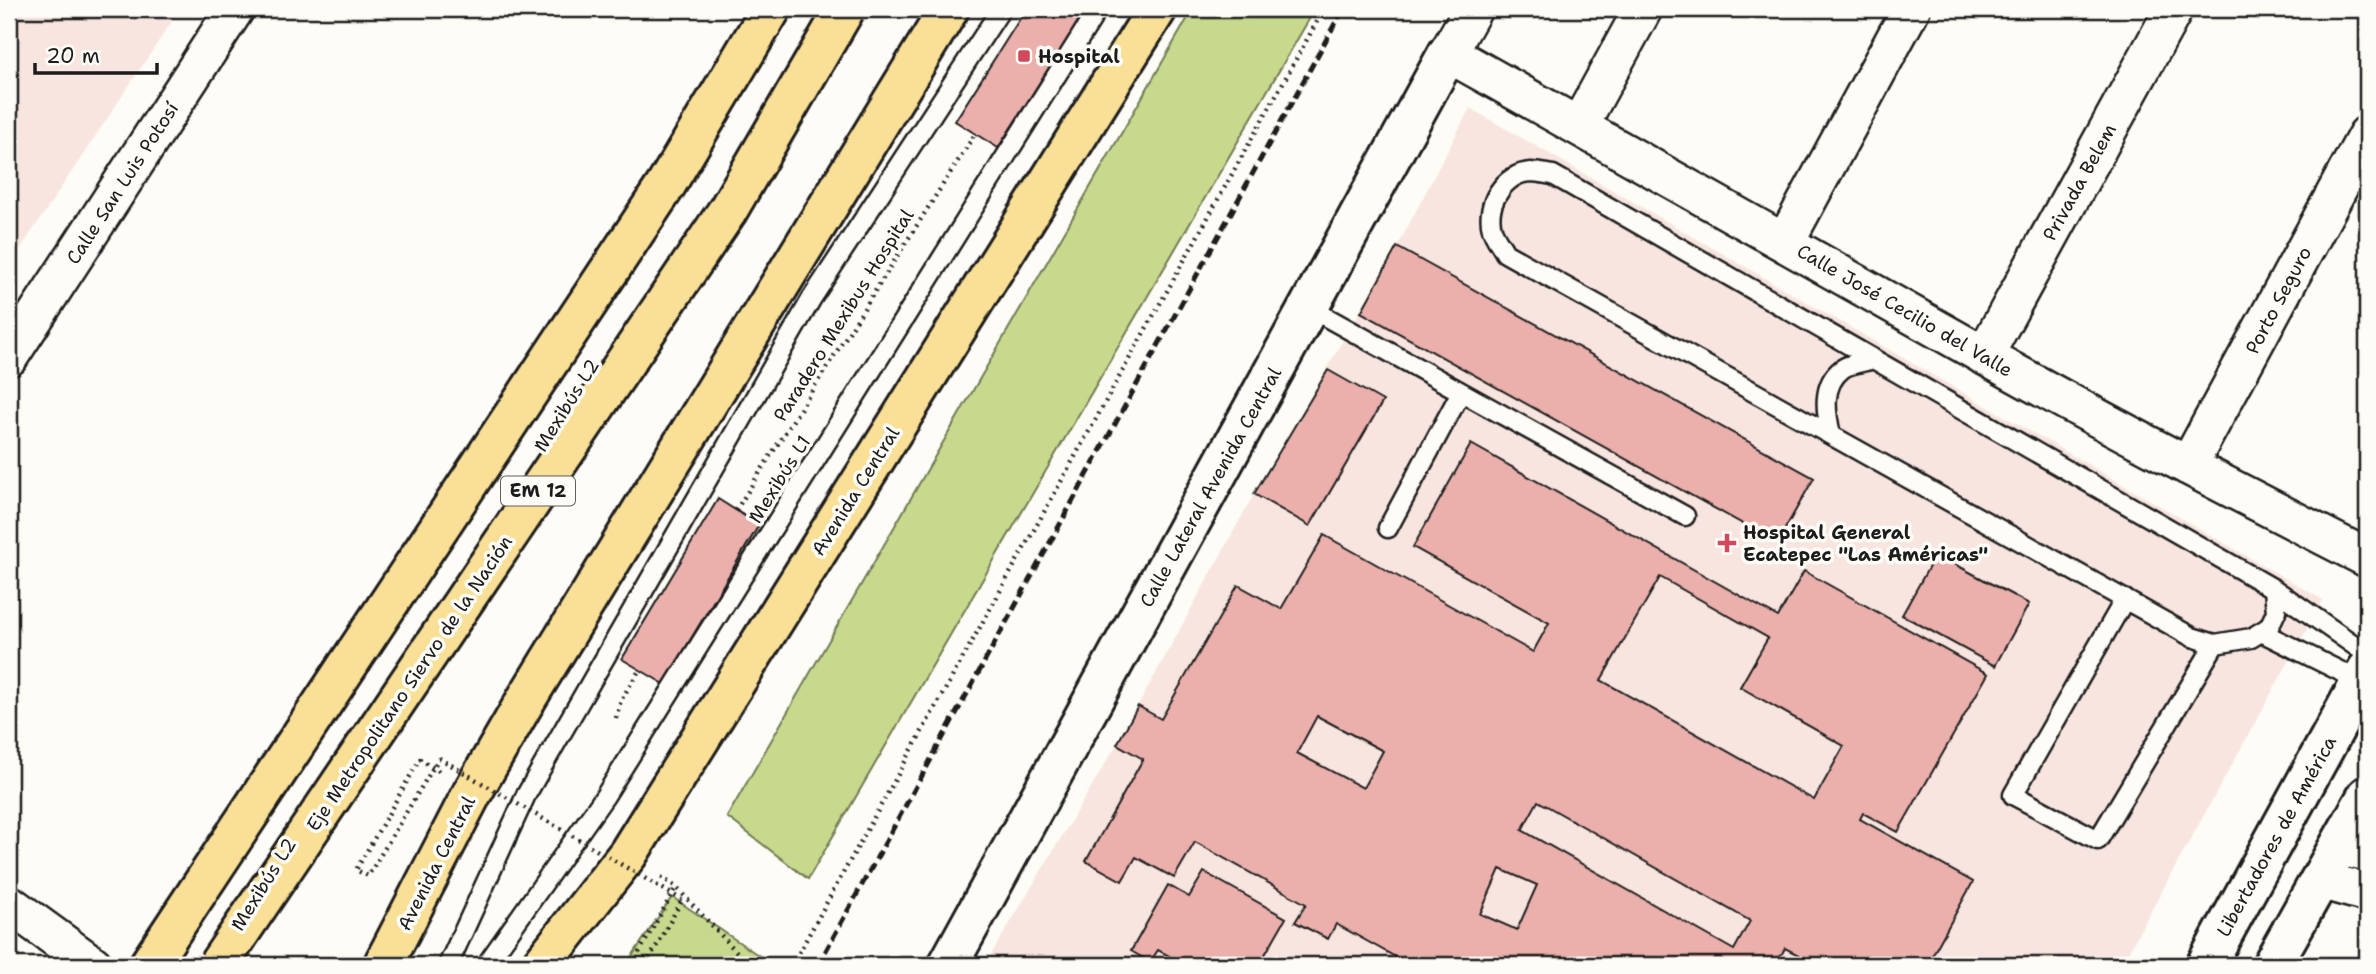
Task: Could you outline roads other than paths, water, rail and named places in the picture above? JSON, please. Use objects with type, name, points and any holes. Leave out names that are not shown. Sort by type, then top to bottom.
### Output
[{"type":"highway","name":"EM 12","points":[[149,965],[666,185],[771,9]]},
{"type":"highway","name":"Eje Metropolitano Siervo de la Nación","points":[[218,965],[729,210],[843,9]]},
{"type":"highway","name":"Avenida Central","points":[[383,965],[472,793],[527,698],[949,9]]},
{"type":"highway","name":"Avenida Central","points":[[541,965],[628,854],[1157,9]]},
{"type":"street","name":"Calle San Luis Potosí","points":[[9,357],[235,9]]},
{"type":"street","name":"Calle Lateral Avenida Central","points":[[948,965],[1473,9]]},
{"type":"street","points":[[1579,126],[1643,9]]},
{"type":"street","points":[[1786,242],[1911,9]]},
{"type":"street","name":"Privada Belem","points":[[1984,356],[2174,9]]},
{"type":"street","name":"Calle José Cecilio del Valle","points":[[1448,54],[1786,242],[1984,356],[2188,466],[2367,558]]},
{"type":"street","name":"Porto Seguro","points":[[2188,466],[2367,135]]},
{"type":"street","name":"Libertadores de América","points":[[2206,965],[2365,673]]},
{"type":"street","points":[[2272,965],[2320,880],[2353,850],[2367,796]]},
{"type":"street","points":[[2320,880],[2367,893]]},
{"type":"street","points":[[9,905],[93,965]]},
{"type":"lane","name":"Mexibús L2","points":[[236,965],[843,9]]},
{"type":"lane","points":[[448,965],[526,795],[757,395],[813,299],[1001,9]]},
{"type":"lane","name":"Mexibús L1","points":[[486,965],[605,796],[1098,9]]},
{"type":"lane","points":[[2274,590],[2276,612],[2269,627],[2251,638],[2215,644],[2192,637],[1505,253],[1492,232],[1489,215],[1497,193],[1511,179],[1529,172],[1553,175],[2274,590],[2365,673]]},
{"type":"lane","points":[[1308,307],[1685,516]]},
{"type":"lane","points":[[1831,435],[1825,408],[1830,384],[1843,368],[1874,359]]},
{"type":"lane","points":[[1388,528],[1461,392]]},
{"type":"lane","points":[[2125,599],[2012,795],[2098,840],[2215,644]]},
{"type":"lane","points":[[2261,632],[2365,673]]},
{"type":"railway","points":[[818,965],[1343,9]]},
{"type":"place","name":"Hospital","points":[[1024,56]]},
{"type":"place","name":"Hospital General Ecatepec \"Las Américas\"","points":[[1727,543]]}]
